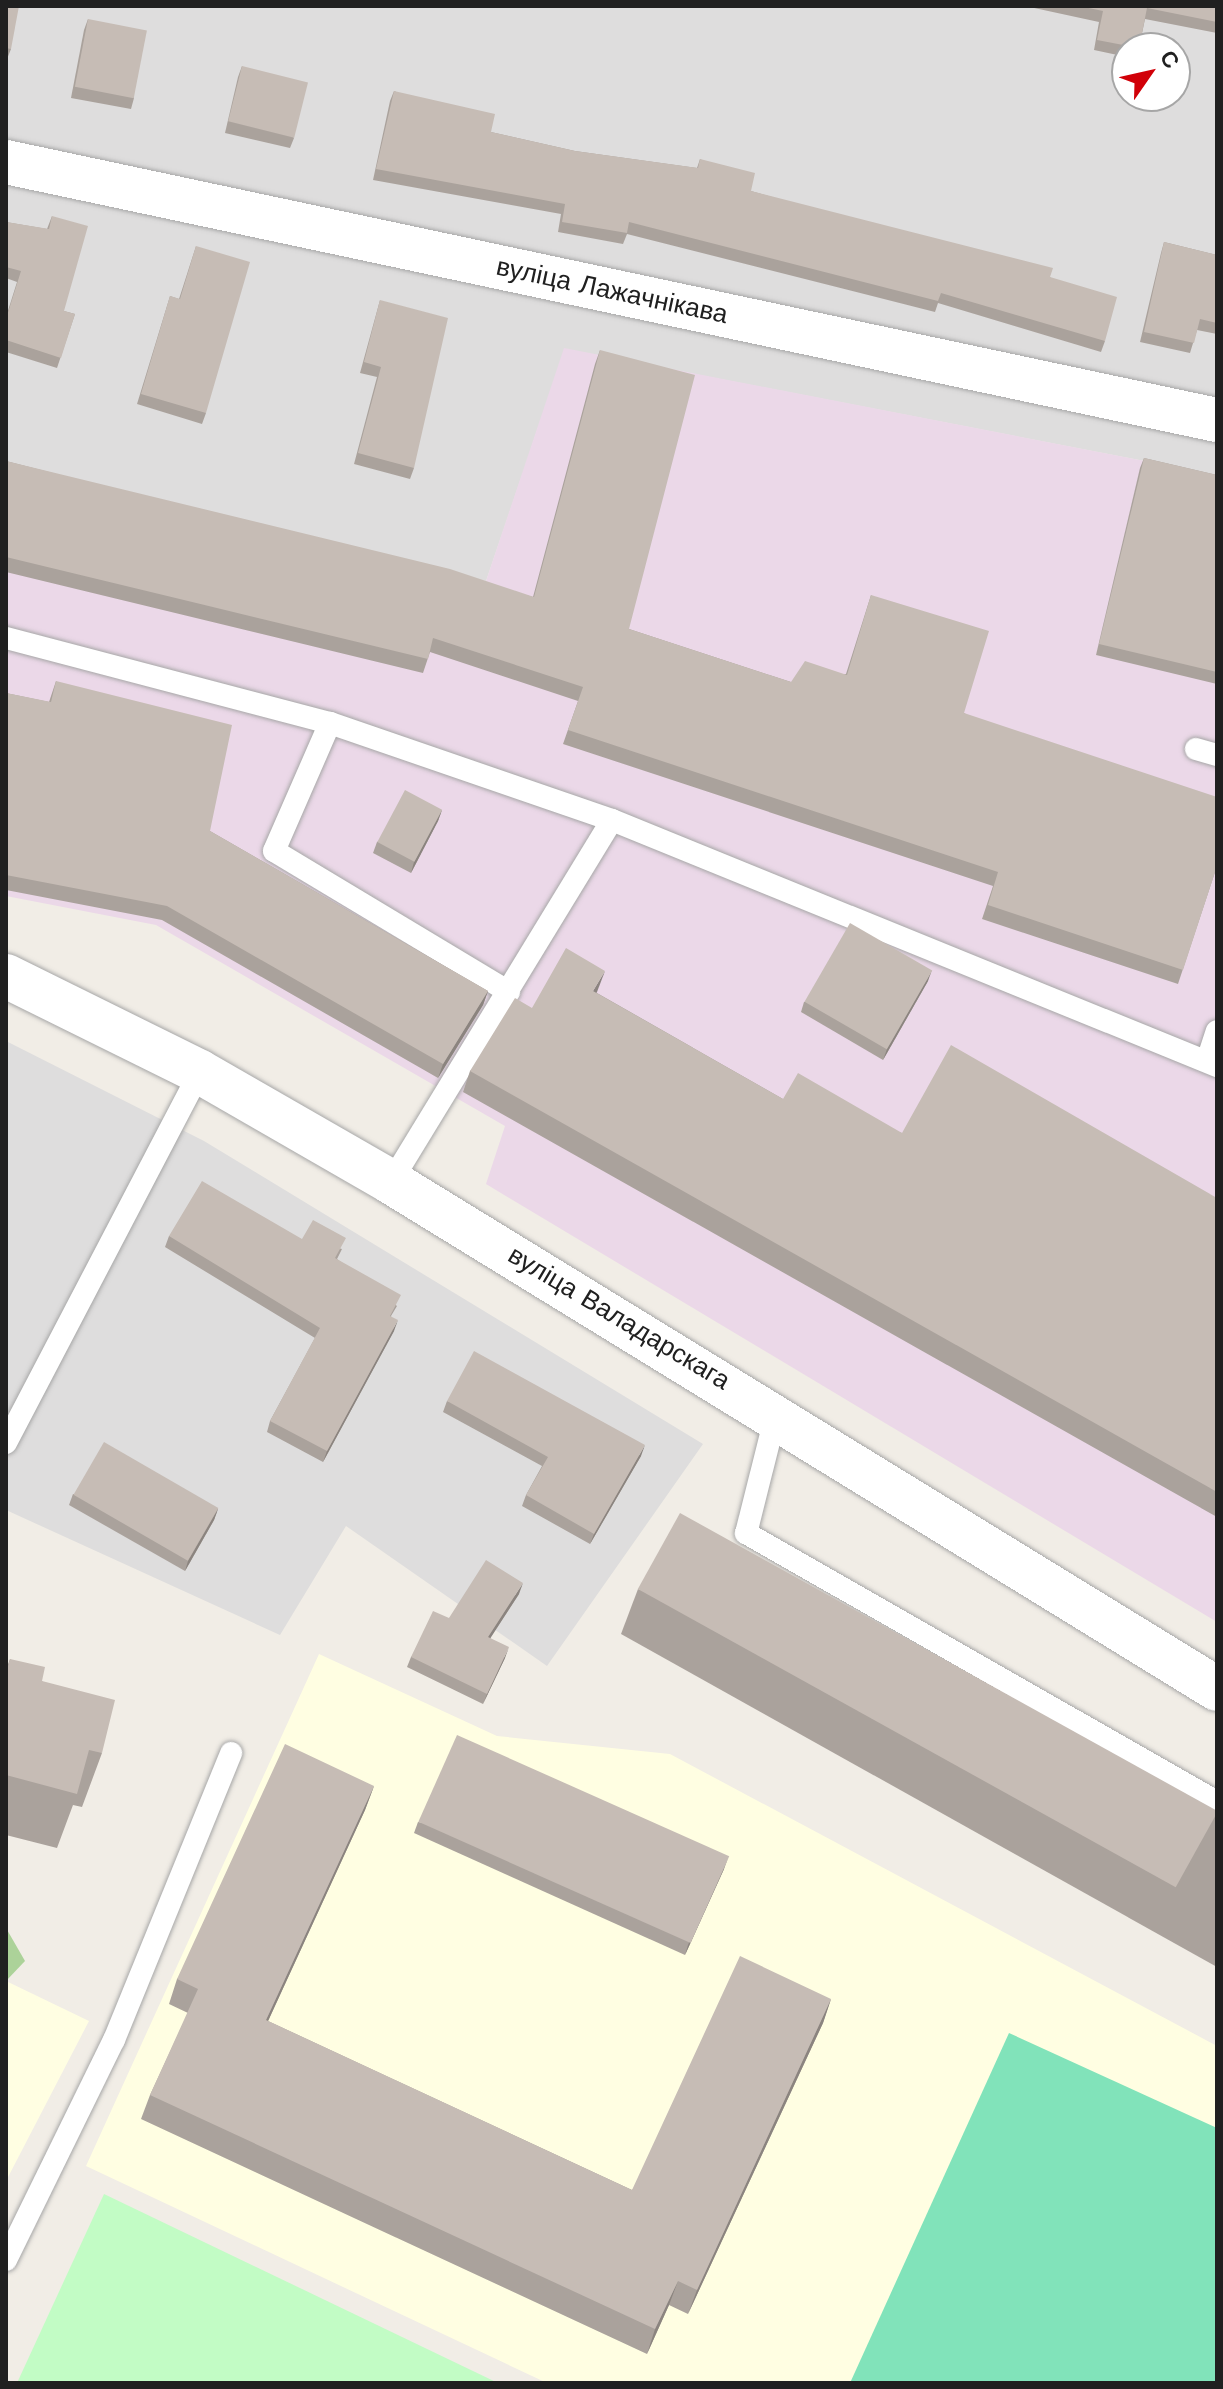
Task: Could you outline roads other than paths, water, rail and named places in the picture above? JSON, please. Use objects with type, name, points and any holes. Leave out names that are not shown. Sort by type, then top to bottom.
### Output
[{"type":"street","name":"вуліца Лажачнікава","points":[[6,162],[1217,420]]},
{"type":"street","name":"вуліца Валадарскага","points":[[6,976],[200,1072],[391,1182],[776,1412],[1217,1689]]},
{"type":"lane","points":[[6,638],[330,723],[612,820],[1212,1062],[1217,1031]]},
{"type":"lane","points":[[330,723],[274,851],[509,992]]},
{"type":"lane","points":[[391,1182],[612,820]]},
{"type":"lane","points":[[6,1443],[200,1072]]},
{"type":"lane","points":[[776,1412],[746,1533],[1217,1802]]},
{"type":"lane","points":[[6,2260],[114,2040],[231,1753]]}]
